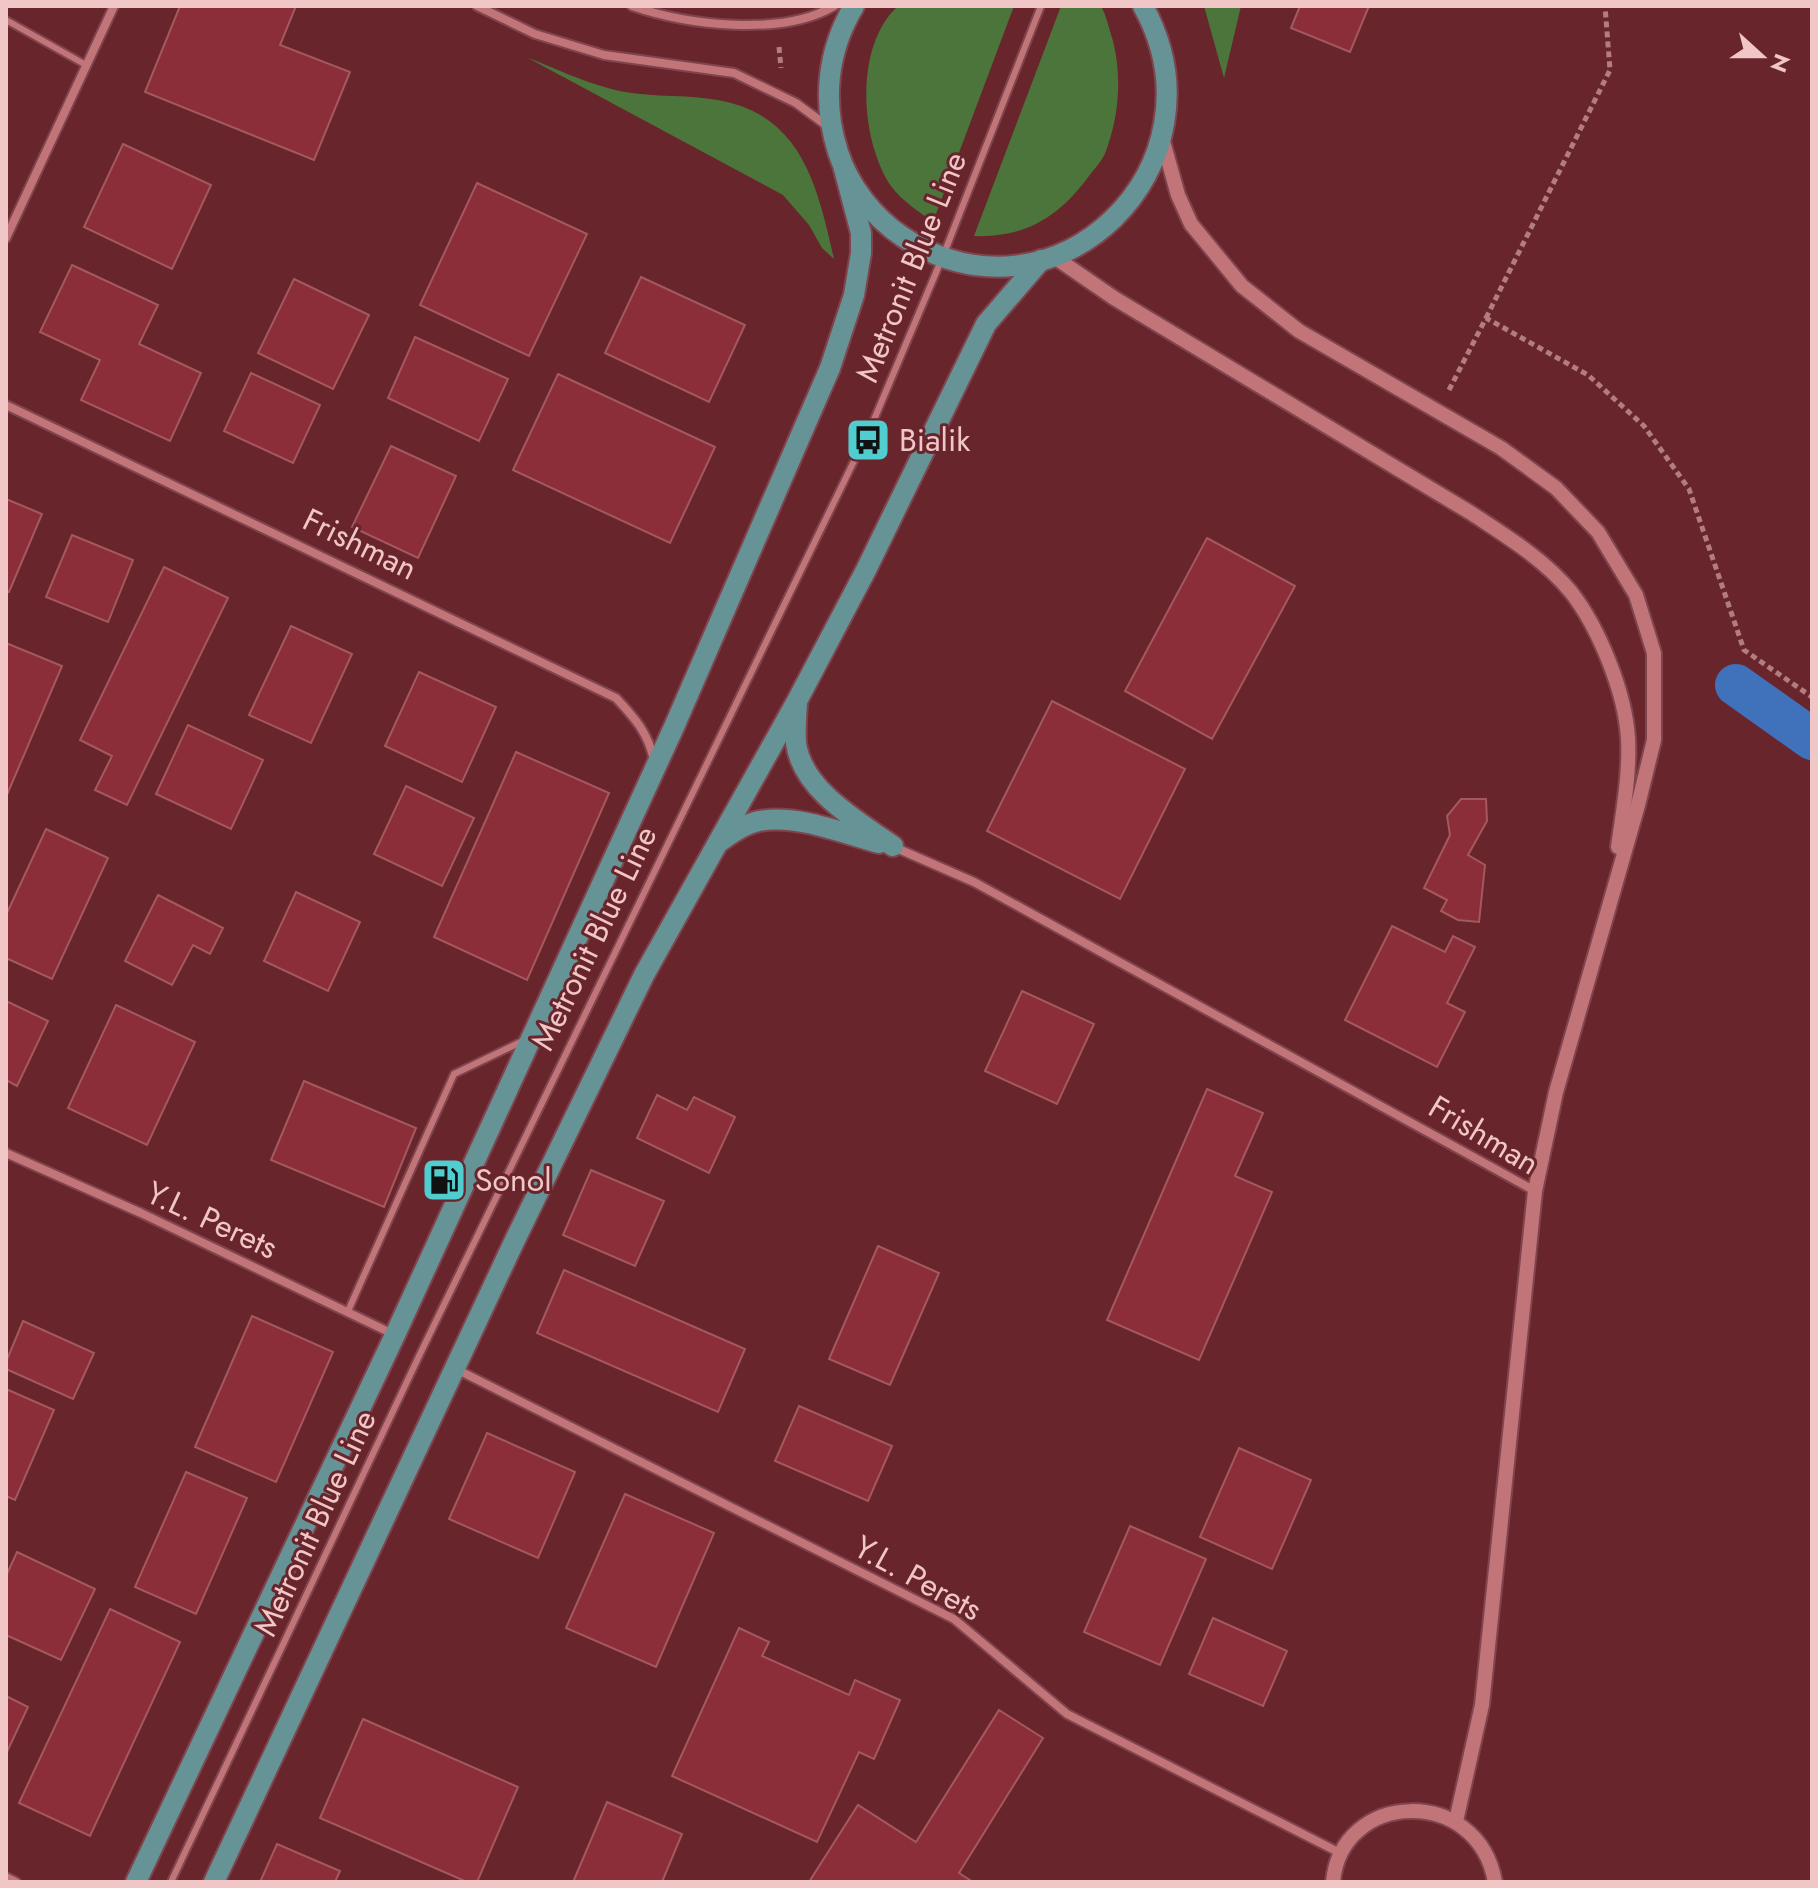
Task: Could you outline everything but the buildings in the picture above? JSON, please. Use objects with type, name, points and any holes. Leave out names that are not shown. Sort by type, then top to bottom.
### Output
[{"type":"main road","points":[[136,1882],[395,1335],[656,767],[819,394],[845,325],[858,274],[861,233],[832,130],[828,99],[830,69],[843,24],[854,6]]},
{"type":"main road","points":[[1143,6],[1165,60]]},
{"type":"main road","points":[[844,169],[881,219],[915,244],[943,256],[964,262],[997,265],[1047,258],[1086,240],[1116,218],[1140,189],[1157,156],[1168,91],[1165,60],[1153,6]]},
{"type":"main road","points":[[214,1882],[576,1110],[644,975],[797,701],[879,545],[986,324],[1047,258]]},
{"type":"main road","points":[[797,701],[796,744],[806,770],[828,797],[893,846]]},
{"type":"main road","points":[[716,844],[758,821],[786,821],[893,846]]},
{"type":"street","points":[[6,238],[114,6]]},
{"type":"street","points":[[477,6],[535,34],[604,55],[734,73],[774,90],[832,130]]},
{"type":"street","points":[[632,6],[684,20],[742,25],[797,20],[834,6]]},
{"type":"street","points":[[1162,138],[1178,195],[1191,224],[1242,286],[1299,331],[1501,448],[1556,488],[1598,532],[1636,595],[1654,653],[1654,740],[1556,1092],[1535,1191]]},
{"type":"street","points":[[1047,258],[1471,513],[1516,543],[1572,593],[1601,645],[1621,692],[1628,738],[1625,794],[1613,887]]},
{"type":"street","name":"Frishman","points":[[6,405],[616,698],[637,720],[649,740],[656,767]]},
{"type":"street","name":"Frishman","points":[[893,846],[974,882],[1535,1191],[1482,1705],[1456,1821]]},
{"type":"street","name":"Y.L. Perets","points":[[6,1153],[395,1335]]},
{"type":"street","name":"Y.L. Perets","points":[[456,1369],[954,1619],[1067,1714],[1342,1854]]},
{"type":"street","points":[[1333,1882],[1342,1854],[1354,1835],[1392,1813],[1413,1810],[1436,1813],[1456,1821],[1474,1836],[1487,1856],[1495,1882]]},
{"type":"street","points":[[6,1877],[16,1882]]},
{"type":"lane","name":"Metronit Blue Line","points":[[171,1882],[468,1256],[873,422],[943,256],[1041,6]]},
{"type":"lane","points":[[6,20],[86,65]]},
{"type":"lane","points":[[348,1311],[454,1074],[532,1037]]},
{"type":"path","points":[[1438,411],[1610,70],[1605,6]]},
{"type":"path","points":[[1486,318],[1588,375],[1644,426],[1689,489],[1744,650],[1812,697]]},
{"type":"green space","points":[[898,6],[1014,6],[933,222],[891,186],[873,144],[868,119],[868,68],[874,44],[884,23]]},
{"type":"green space","points":[[1061,6],[1101,6],[1108,23],[1116,55],[1118,82],[1114,124],[1106,151],[1078,190],[1053,214],[1025,229],[992,236],[974,236]]},
{"type":"green space","points":[[1204,6],[1241,6],[1224,78]]},
{"type":"green space","points":[[528,58],[608,88],[711,99],[741,106],[766,119],[785,135],[800,155],[820,204],[834,259],[822,248],[809,225],[783,195]]},
{"type":"waterway","points":[[1736,685],[1812,739]]},
{"type":"place","name":"Bialik","points":[[868,440]]},
{"type":"place","name":"Sonol","points":[[444,1180]]}]
